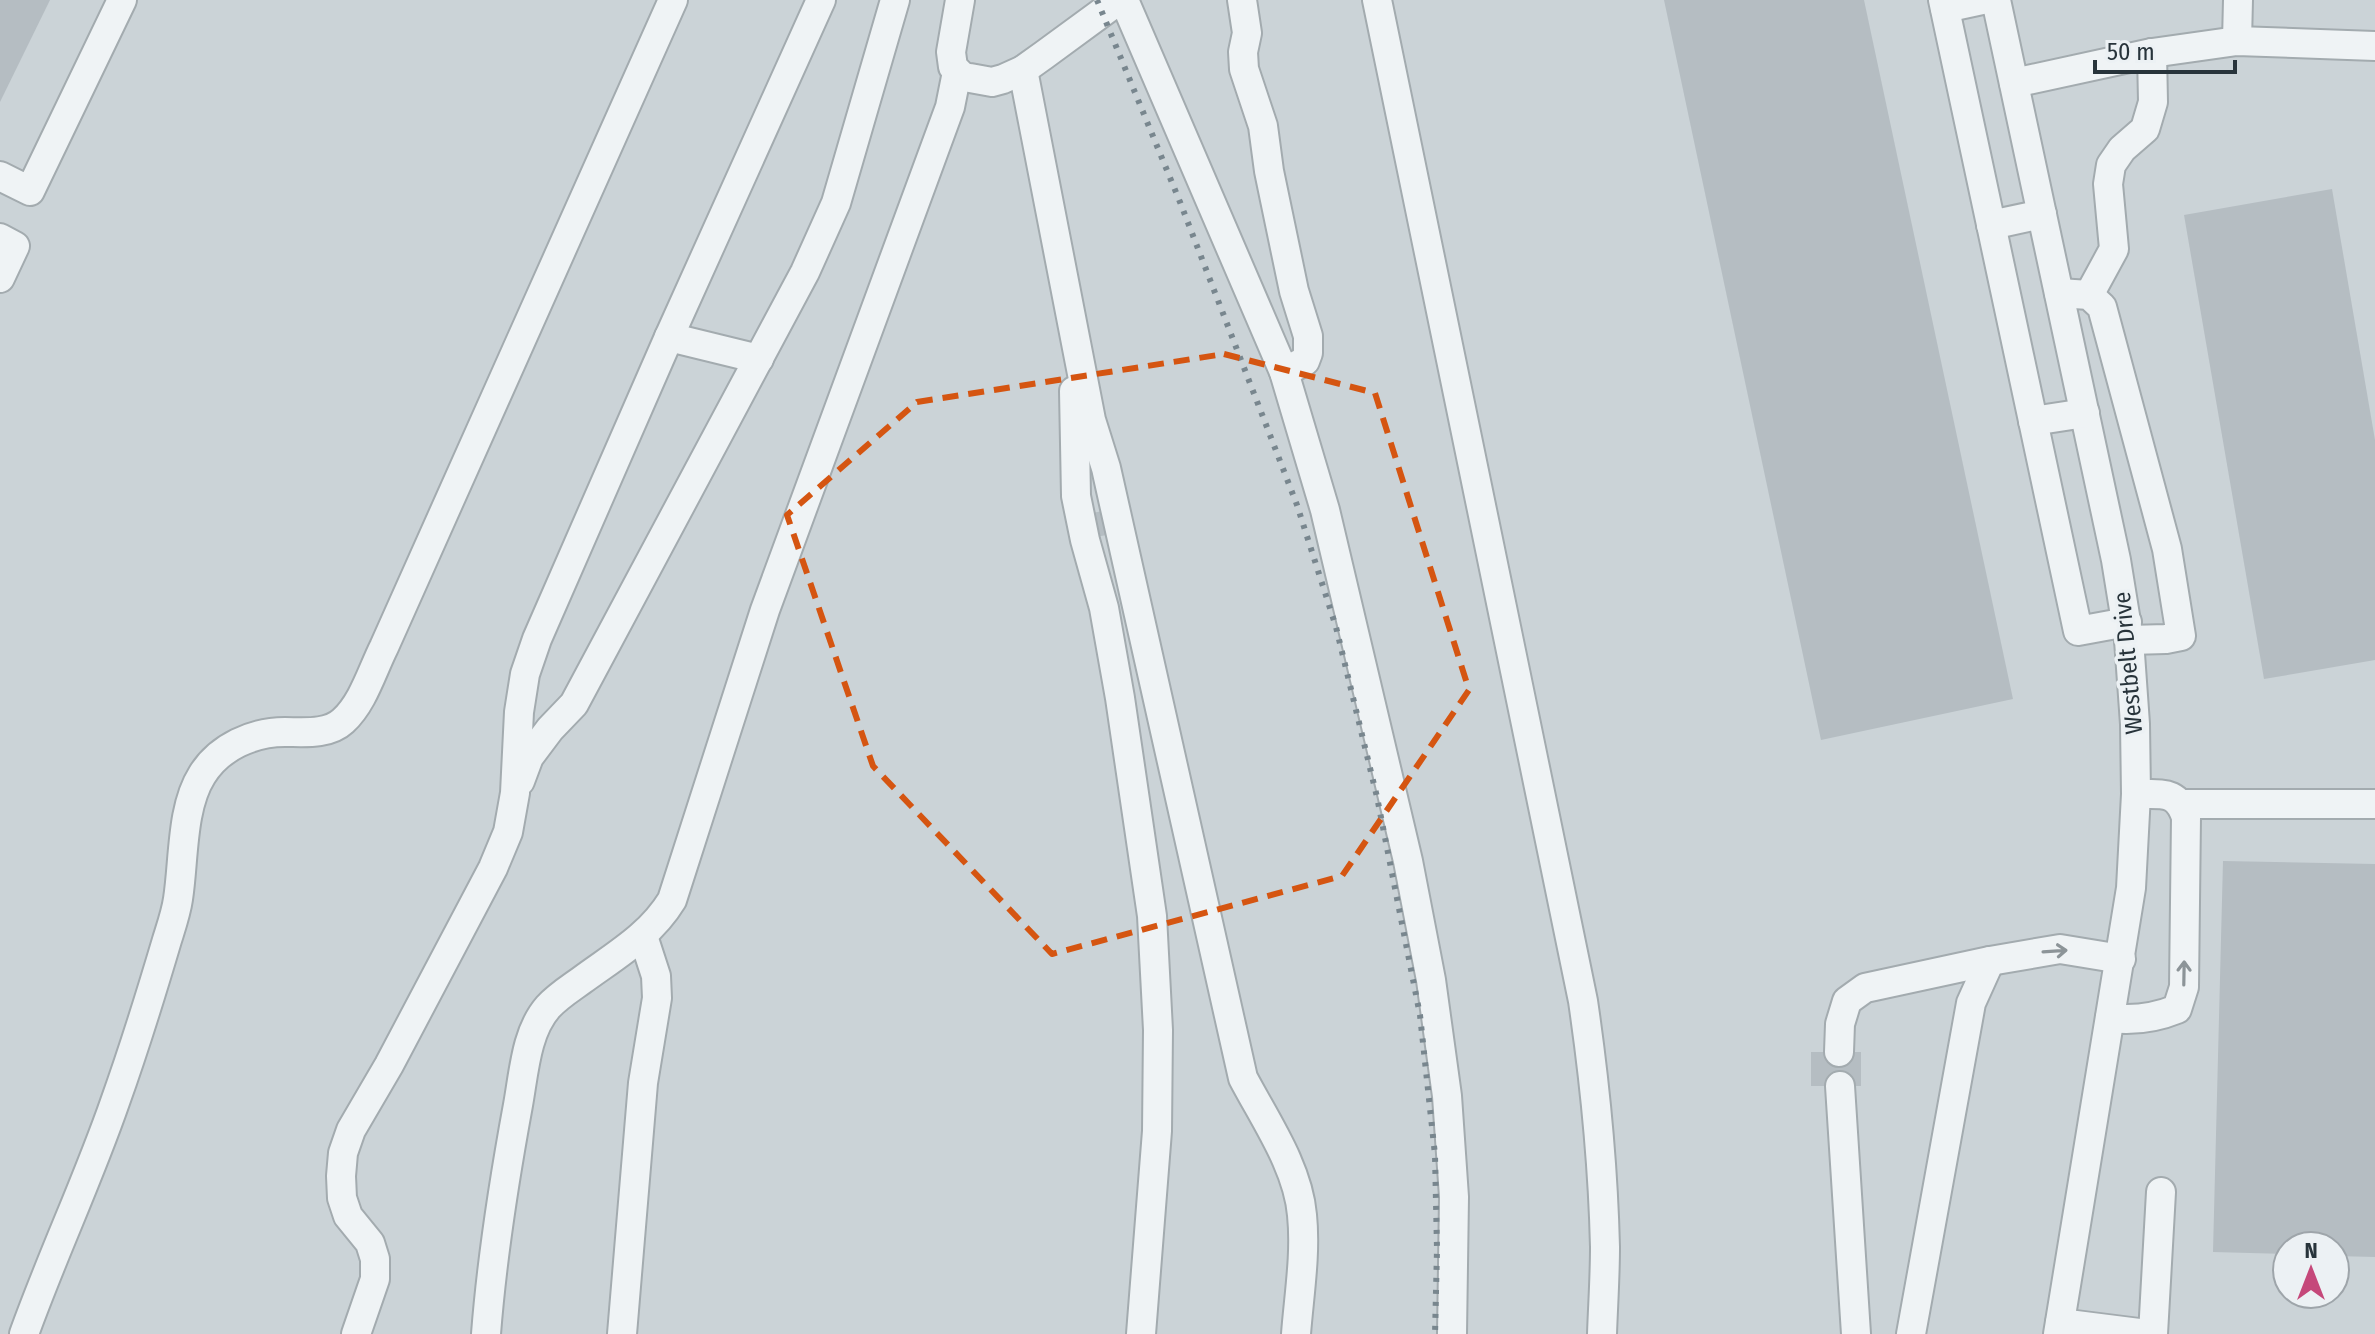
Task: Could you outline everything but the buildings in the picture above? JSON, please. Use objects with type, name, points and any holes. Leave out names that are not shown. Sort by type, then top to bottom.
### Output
[{"type":"street","points":[[0,176],[30,191],[122,0]]},
{"type":"street","points":[[24,1334],[115,1103],[165,948],[178,903],[192,794],[214,760],[227,749],[264,734],[326,730],[341,724],[353,710],[397,619],[673,0]]},
{"type":"street","points":[[356,1334],[375,1279],[375,1259],[370,1243],[348,1216],[342,1198],[343,1153],[351,1130],[389,1065],[493,868],[508,832],[515,793],[519,712],[525,674],[537,639],[821,0]]},
{"type":"street","points":[[515,793],[529,757],[574,704],[805,272],[836,203],[895,0]]},
{"type":"street","points":[[960,0],[951,52],[953,67],[963,77],[992,82],[1023,70],[1121,0],[1284,372],[1332,540],[1408,861],[1431,980],[1447,1096],[1454,1197],[1452,1334]]},
{"type":"street","points":[[1242,0],[1247,33],[1243,52],[1244,69],[1263,126],[1276,208],[1309,345],[1305,361],[1284,372]]},
{"type":"street","points":[[1377,0],[1583,1001],[1601,1158],[1605,1250],[1602,1334]]},
{"type":"street","points":[[1982,0],[1944,4],[2078,631],[2128,631],[2166,639],[2181,636],[2167,549],[2102,307],[2089,295],[2059,293]]},
{"type":"street","name":"Westbelt Drive","points":[[1996,0],[2116,560],[2128,631],[2135,724],[2136,794],[2131,888],[2059,1329]]},
{"type":"street","points":[[2237,41],[2238,0]]},
{"type":"street","points":[[2014,83],[2152,53],[2237,41],[2375,46]]},
{"type":"street","points":[[2089,295],[2114,249],[2108,184],[2111,165],[2122,149],[2145,129],[2153,102],[2152,53]]},
{"type":"street","points":[[1023,70],[1091,420],[1110,483],[1243,1078],[1289,1167],[1297,1189],[1303,1244],[1296,1334]]},
{"type":"street","points":[[486,1334],[503,1185],[530,1045],[538,1021],[563,993],[643,936],[660,919],[672,900],[765,610],[950,107],[957,72]]},
{"type":"street","points":[[1991,225],[2042,214]]},
{"type":"street","points":[[0,238],[15,246],[0,278]]},
{"type":"street","points":[[669,337],[759,359]]},
{"type":"street","points":[[1075,340],[1073,426],[1076,496],[1104,608],[1152,916],[1158,1030],[1157,1131],[1141,1334]]},
{"type":"street","points":[[2033,421],[2085,413]]},
{"type":"street","points":[[2110,1018],[2132,1021],[2177,1009],[2184,987],[2184,810],[2171,796],[2136,794]]},
{"type":"street","points":[[2184,810],[2375,804]]},
{"type":"street","points":[[622,1334],[643,1083],[657,998],[656,976],[643,936]]},
{"type":"street","points":[[1839,1052],[1840,1024],[1847,1001],[1865,988],[2060,949],[2121,959]]},
{"type":"street","points":[[1911,1334],[1971,1003],[1990,961]]},
{"type":"street","points":[[1840,1086],[1856,1334]]},
{"type":"street","points":[[2059,1329],[2150,1334],[2161,1192]]},
{"type":"highlighted area","points":[[1224,354],[1375,393],[1469,690],[1342,876],[1052,954],[873,766],[787,515],[917,402]]},
{"type":"shaded area","points":[[0,0],[2375,0],[2375,1334],[0,1334]]},
{"type":"railway","points":[[1097,0],[1180,202],[1297,505],[1336,627],[1377,797],[1420,1015],[1435,1155],[1435,1334]]}]
